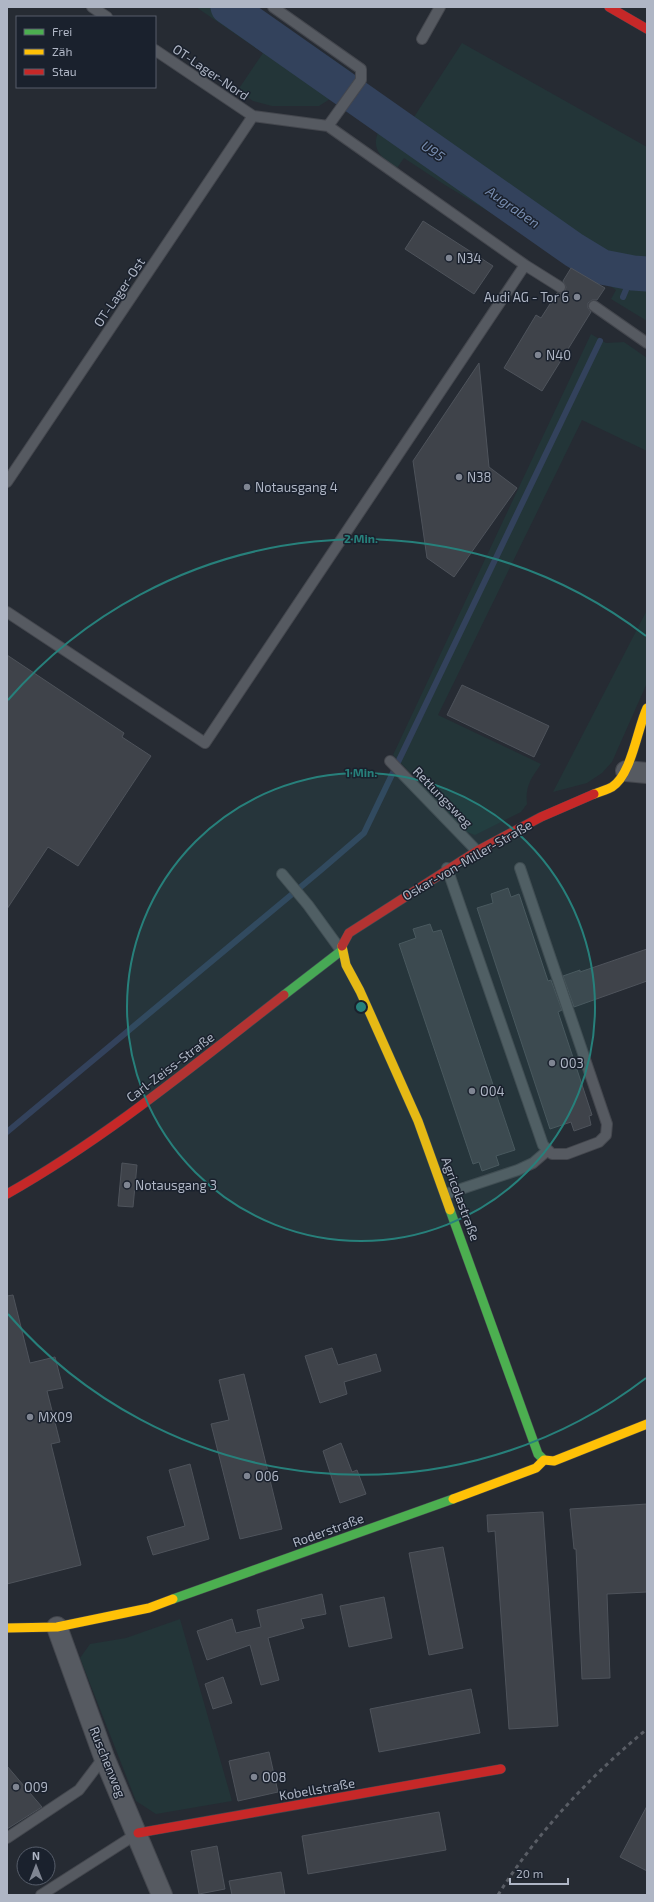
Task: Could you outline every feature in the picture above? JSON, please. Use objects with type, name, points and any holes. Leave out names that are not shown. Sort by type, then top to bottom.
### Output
[{"type":"street","points":[[609,7],[647,30]]},
{"type":"street","name":"Oskar-von-Miller-Straße","points":[[341,951],[343,942],[349,934],[447,868],[477,850],[541,817],[613,786],[626,772],[632,758],[641,721],[647,708]]},
{"type":"street","points":[[626,772],[647,773]]},
{"type":"street","name":"Agricolastraße","points":[[341,951],[347,968],[360,990],[396,1067],[446,1194],[538,1454],[544,1460]]},
{"type":"street","name":"Carl-Zeiss-Straße","points":[[7,1194],[64,1161],[124,1118],[234,1035],[341,951]]},
{"type":"street","name":"Roderstraße","points":[[7,1628],[57,1627],[149,1608],[524,1473],[536,1468],[544,1460],[554,1461],[647,1424]]},
{"type":"street","name":"Ruschenweg","points":[[57,1627],[104,1757],[138,1834],[162,1895]]},
{"type":"street","name":"Kobellstraße","points":[[138,1834],[501,1769]]},
{"type":"lane","points":[[92,7],[105,16]]},
{"type":"lane","points":[[273,7],[361,69],[361,80],[328,126]]},
{"type":"lane","points":[[422,39],[440,7]]},
{"type":"lane","name":"OT-Lager-Nord","points":[[156,51],[253,116]]},
{"type":"lane","points":[[253,116],[328,126],[525,265],[560,287]]},
{"type":"lane","name":"OT-Lager-Ost","points":[[7,482],[253,116]]},
{"type":"lane","points":[[7,612],[205,743],[525,265]]},
{"type":"lane","points":[[594,306],[647,343]]},
{"type":"lane","name":"Rettungsweg","points":[[390,761],[477,850]]},
{"type":"lane","points":[[447,868],[543,1145],[547,1151],[563,1155],[599,1142],[606,1135],[607,1124],[520,868]]},
{"type":"lane","points":[[284,877],[308,904],[341,951]]},
{"type":"lane","points":[[446,1194],[518,1170],[533,1163],[547,1151]]},
{"type":"lane","points":[[7,1838],[79,1790],[104,1757]]},
{"type":"lane","points":[[41,1895],[138,1834]]},
{"type":"shaded area","points":[[196,7],[256,7],[351,72],[330,99],[319,106],[272,106],[253,101],[238,90],[263,53]]},
{"type":"shaded area","points":[[462,43],[647,147],[647,321],[611,299],[616,290],[598,278],[445,185],[404,158],[397,168],[380,154],[376,141],[377,135],[384,122],[398,106],[414,117]]},
{"type":"shaded area","points":[[591,334],[606,343],[624,342],[647,358],[647,451],[582,420],[438,715],[541,764],[528,787],[527,804],[521,812],[475,835],[467,832],[393,755]]},
{"type":"shaded area","points":[[647,610],[647,683],[612,762],[602,773],[587,783],[553,792]]},
{"type":"shaded area","points":[[180,1619],[232,1801],[156,1814],[136,1801],[80,1658],[90,1644],[126,1638]]},
{"type":"building","name":"N34","points":[[423,221],[493,266],[474,294],[405,249]]},
{"type":"building","points":[[571,268],[605,288],[597,300],[592,300],[588,303],[588,308],[591,312],[542,391],[504,368],[536,315],[541,318],[557,293],[565,291],[566,287],[563,281]]},
{"type":"building","name":"N38","points":[[479,363],[489,467],[517,488],[454,577],[427,558],[413,461]]},
{"type":"building","points":[[7,655],[124,733],[122,737],[151,756],[78,866],[48,847],[7,909]]},
{"type":"building","points":[[462,685],[549,726],[534,757],[447,715]]},
{"type":"building","name":"O03","points":[[508,888],[511,897],[519,894],[548,981],[551,980],[562,1010],[558,1012],[592,1115],[589,1116],[591,1125],[574,1131],[571,1122],[550,1129],[477,908],[493,903],[491,894]]},
{"type":"building","name":"O04","points":[[430,924],[433,932],[441,930],[515,1150],[496,1156],[499,1165],[482,1171],[479,1162],[473,1164],[399,944],[416,938],[413,929]]},
{"type":"building","points":[[647,949],[647,981],[574,1007],[563,976],[580,970],[580,972]]},
{"type":"building","name":"Notausgang 3","points":[[122,1163],[137,1165],[133,1207],[118,1206]]},
{"type":"building","name":"MX09","points":[[13,1295],[30,1363],[55,1357],[63,1388],[47,1391],[60,1442],[51,1444],[81,1565],[7,1584],[7,1296]]},
{"type":"building","points":[[332,1348],[338,1365],[376,1354],[381,1371],[344,1382],[347,1394],[320,1403],[305,1356]]},
{"type":"building","name":"O06","points":[[244,1374],[282,1529],[240,1539],[211,1424],[229,1420],[219,1380]]},
{"type":"building","points":[[341,1443],[352,1472],[357,1470],[366,1494],[340,1503],[323,1451]]},
{"type":"building","points":[[190,1464],[209,1539],[153,1555],[147,1537],[185,1526],[169,1470]]},
{"type":"building","points":[[647,1504],[647,1592],[607,1594],[610,1678],[582,1679],[576,1549],[574,1549],[570,1509]]},
{"type":"building","points":[[543,1512],[558,1726],[509,1729],[495,1531],[488,1532],[487,1515]]},
{"type":"building","points":[[443,1547],[463,1648],[429,1655],[409,1553]]},
{"type":"building","points":[[322,1594],[326,1614],[301,1619],[304,1628],[268,1638],[279,1680],[261,1685],[250,1645],[207,1660],[197,1631],[232,1619],[236,1633],[261,1627],[257,1610]]},
{"type":"building","points":[[384,1597],[392,1638],[349,1647],[340,1606]]},
{"type":"building","points":[[223,1677],[232,1703],[213,1709],[205,1684]]},
{"type":"building","points":[[471,1689],[480,1733],[379,1752],[370,1709]]},
{"type":"building","name":"O08","points":[[269,1752],[278,1792],[238,1801],[229,1761]]},
{"type":"building","name":"O09","points":[[7,1766],[42,1807],[7,1829]]},
{"type":"building","points":[[647,1806],[647,1871],[620,1857]]},
{"type":"building","points":[[439,1812],[446,1850],[308,1874],[302,1836]]},
{"type":"building","points":[[217,1846],[225,1889],[199,1894],[191,1851]]},
{"type":"building","points":[[281,1872],[285,1895],[232,1895],[229,1881]]},
{"type":"waterway","name":"Augraben","points":[[228,7],[574,250],[602,267],[647,274]]},
{"type":"waterway","name":"Augraben","points":[[229,7],[341,85]]},
{"type":"waterway","name":"Augraben","points":[[389,118],[574,250],[602,267],[647,274]]},
{"type":"waterway","points":[[623,297],[633,273]]},
{"type":"waterway","points":[[7,1132],[364,833],[600,341]]},
{"type":"railway","points":[[498,1895],[513,1872],[566,1806],[605,1766],[647,1729]]},
{"type":"traffic: fast","points":[[284,995],[341,951]]},
{"type":"traffic: fast","points":[[450,1210],[538,1454],[544,1460]]},
{"type":"traffic: fast","points":[[173,1599],[453,1499]]},
{"type":"traffic: slow","points":[[594,794],[612,787],[619,781],[629,762],[647,708]]},
{"type":"traffic: slow","points":[[342,946],[346,965],[360,991],[418,1121],[450,1210]]},
{"type":"traffic: slow","points":[[453,1499],[536,1468],[544,1460],[554,1461],[647,1424]]},
{"type":"traffic: slow","points":[[7,1628],[57,1627],[149,1608],[173,1599]]},
{"type":"traffic: jam","points":[[609,7],[647,29]]},
{"type":"traffic: jam","points":[[342,946],[349,933],[477,851],[541,817],[594,794]]},
{"type":"traffic: jam","points":[[7,1194],[79,1149],[149,1100],[284,995]]},
{"type":"traffic: jam","points":[[138,1833],[501,1769]]},
{"type":"place","name":"N34","points":[[449,258]]},
{"type":"place","name":"Audi AG - Tor 6","points":[[577,297]]},
{"type":"place","name":"N40","points":[[538,355]]},
{"type":"place","name":"N38","points":[[459,477]]},
{"type":"place","name":"Notausgang 4","points":[[247,487]]},
{"type":"place","name":"O03","points":[[552,1063]]},
{"type":"place","name":"O04","points":[[472,1091]]},
{"type":"place","name":"Notausgang 3","points":[[127,1185]]},
{"type":"place","name":"MX09","points":[[30,1417]]},
{"type":"place","name":"O06","points":[[247,1476]]},
{"type":"place","name":"O08","points":[[254,1777]]},
{"type":"place","name":"O09","points":[[16,1787]]},
{"type":"water label","name":"U95","points":[[433,151]]}]
